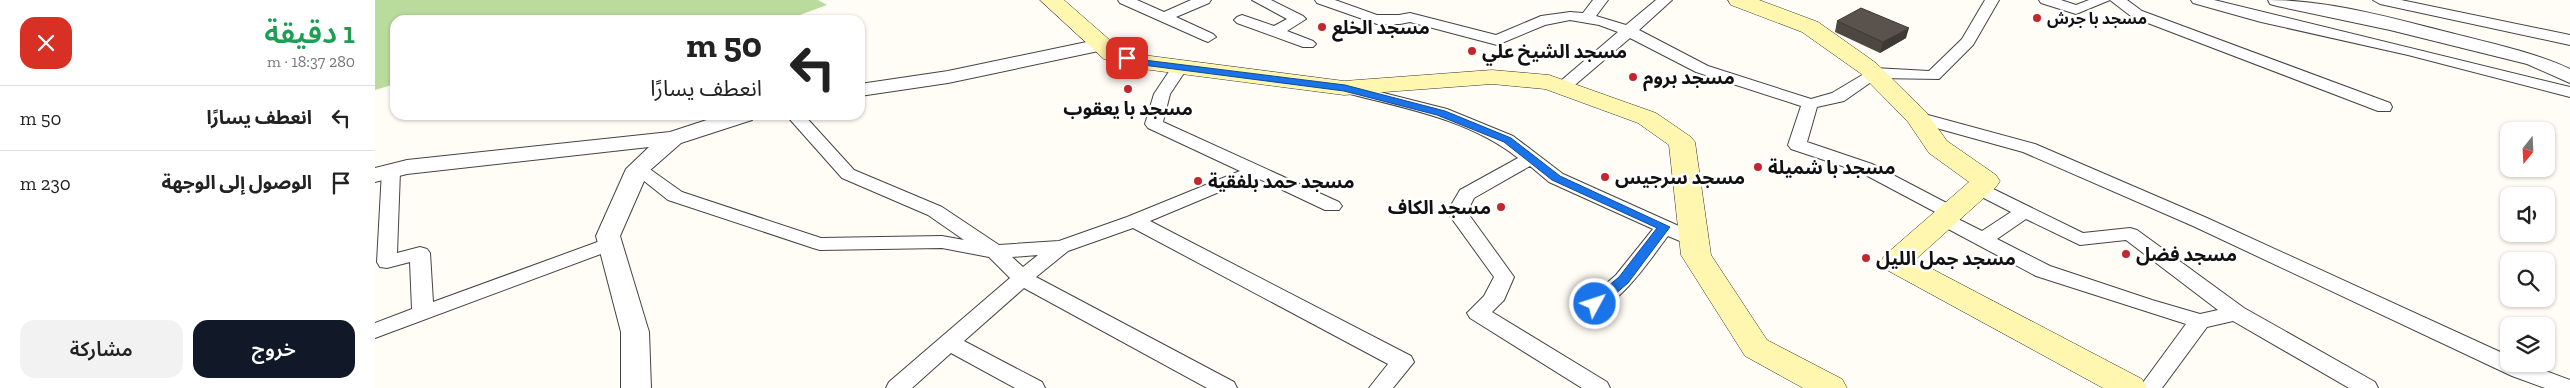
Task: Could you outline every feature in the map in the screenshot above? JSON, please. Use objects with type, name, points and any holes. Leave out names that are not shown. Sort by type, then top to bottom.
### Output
[{"type":"main road","points":[[1051,0],[1112,54],[1143,62],[1345,88],[1492,77],[1549,82],[1647,118],[1681,142],[1696,255],[1756,348],[1819,386]]},
{"type":"main road","points":[[1739,0],[1811,27],[1874,73],[1917,117],[1937,147],[1986,181],[1895,262],[2129,388]]},
{"type":"street","points":[[1125,0],[1208,37]]},
{"type":"street","points":[[1164,17],[1203,0]]},
{"type":"street","points":[[1258,0],[1266,0]]},
{"type":"street","points":[[1258,0],[1298,19],[1275,32]]},
{"type":"street","points":[[1322,0],[1353,12],[1397,22],[1411,17],[1497,40],[1541,21],[1570,16],[1602,21],[1628,31],[1702,69],[1810,104],[1838,97],[1874,73],[1933,76],[1969,42],[1992,0]]},
{"type":"street","points":[[1585,19],[1601,0]]},
{"type":"street","points":[[1563,87],[1665,0]]},
{"type":"street","points":[[2046,0],[2076,10],[2103,0]]},
{"type":"street","points":[[2117,0],[2137,14],[2384,107]]},
{"type":"street","points":[[2198,0],[2266,19],[2410,51],[2570,92]]},
{"type":"street","points":[[2277,0],[2391,24],[2534,60],[2570,77]]},
{"type":"street","points":[[2380,0],[2570,40]]},
{"type":"street","points":[[2463,0],[2465,18]]},
{"type":"street","points":[[1242,20],[1308,44]]},
{"type":"street","points":[[865,89],[948,77],[1101,45]]},
{"type":"street","points":[[1180,67],[1162,94],[1154,124],[1332,206]]},
{"type":"street","points":[[1345,88],[1441,113],[1507,140],[1556,178],[1694,240]]},
{"type":"street","points":[[1810,104],[1797,145],[1867,168],[1948,216],[1983,240],[2043,271],[2200,321],[2236,313]]},
{"type":"street","points":[[1917,117],[2029,148],[2209,226],[2500,361]]},
{"type":"street","points":[[423,313],[420,254],[387,262],[383,173],[673,138],[729,120]]},
{"type":"street","points":[[799,120],[848,174],[935,211],[995,252],[1022,278],[1226,388]]},
{"type":"street","points":[[636,388],[635,332],[608,236],[638,169],[673,138]]},
{"type":"street","points":[[1531,158],[1467,194],[1457,212],[1504,277],[1493,300],[1477,313],[1596,387]]},
{"type":"street","points":[[638,169],[675,196],[821,244],[942,242],[995,252],[1061,247],[1135,221],[1255,171]]},
{"type":"street","points":[[1979,188],[2080,239],[2130,234],[2236,313],[2367,388]]},
{"type":"street","points":[[1983,240],[2025,211]]},
{"type":"street","points":[[1135,221],[1329,326],[1403,362],[1380,388]]},
{"type":"street","points":[[1595,304],[1623,280],[1664,227]]},
{"type":"street","points":[[375,331],[611,244]]},
{"type":"street","points":[[897,388],[1022,278],[1061,247]]},
{"type":"street","points":[[2150,388],[2200,321]]},
{"type":"street","points":[[949,342],[1034,388]]},
{"type":"street","points":[[2524,372],[2568,388]]},
{"type":"street","points":[[2534,372],[2570,377]]},
{"type":"green space","points":[[375,0],[818,0],[827,5],[800,15],[390,15],[390,86],[375,90]]},
{"type":"building","points":[[1861,8],[1909,28],[1883,42],[1837,21]]},
{"type":"place","name":"مسجد با جرش","points":[[2037,18]]},
{"type":"place","name":"مسجد الخلع","points":[[1322,27]]},
{"type":"place","name":"مسجد الشيخ علي","points":[[1472,51]]},
{"type":"place","name":"مسجد بروم","points":[[1633,77]]},
{"type":"place","name":"مسجد با يعقوب","points":[[1128,89]]},
{"type":"place","name":"مسجد با شميلة","points":[[1758,167]]},
{"type":"place","name":"مسجد سرجيس","points":[[1605,177]]},
{"type":"place","name":"مسجد حمد بلفقية","points":[[1198,181]]},
{"type":"place","name":"مسجد الكاف","points":[[1501,207]]},
{"type":"place","name":"مسجد فضل","points":[[2126,254]]},
{"type":"place","name":"مسجد جمل الليل","points":[[1866,258]]},
{"type":"route","points":[[1127,58],[1143,62],[1345,88],[1441,113],[1507,140],[1556,178],[1598,199],[1664,227],[1623,280],[1595,304]]}]
